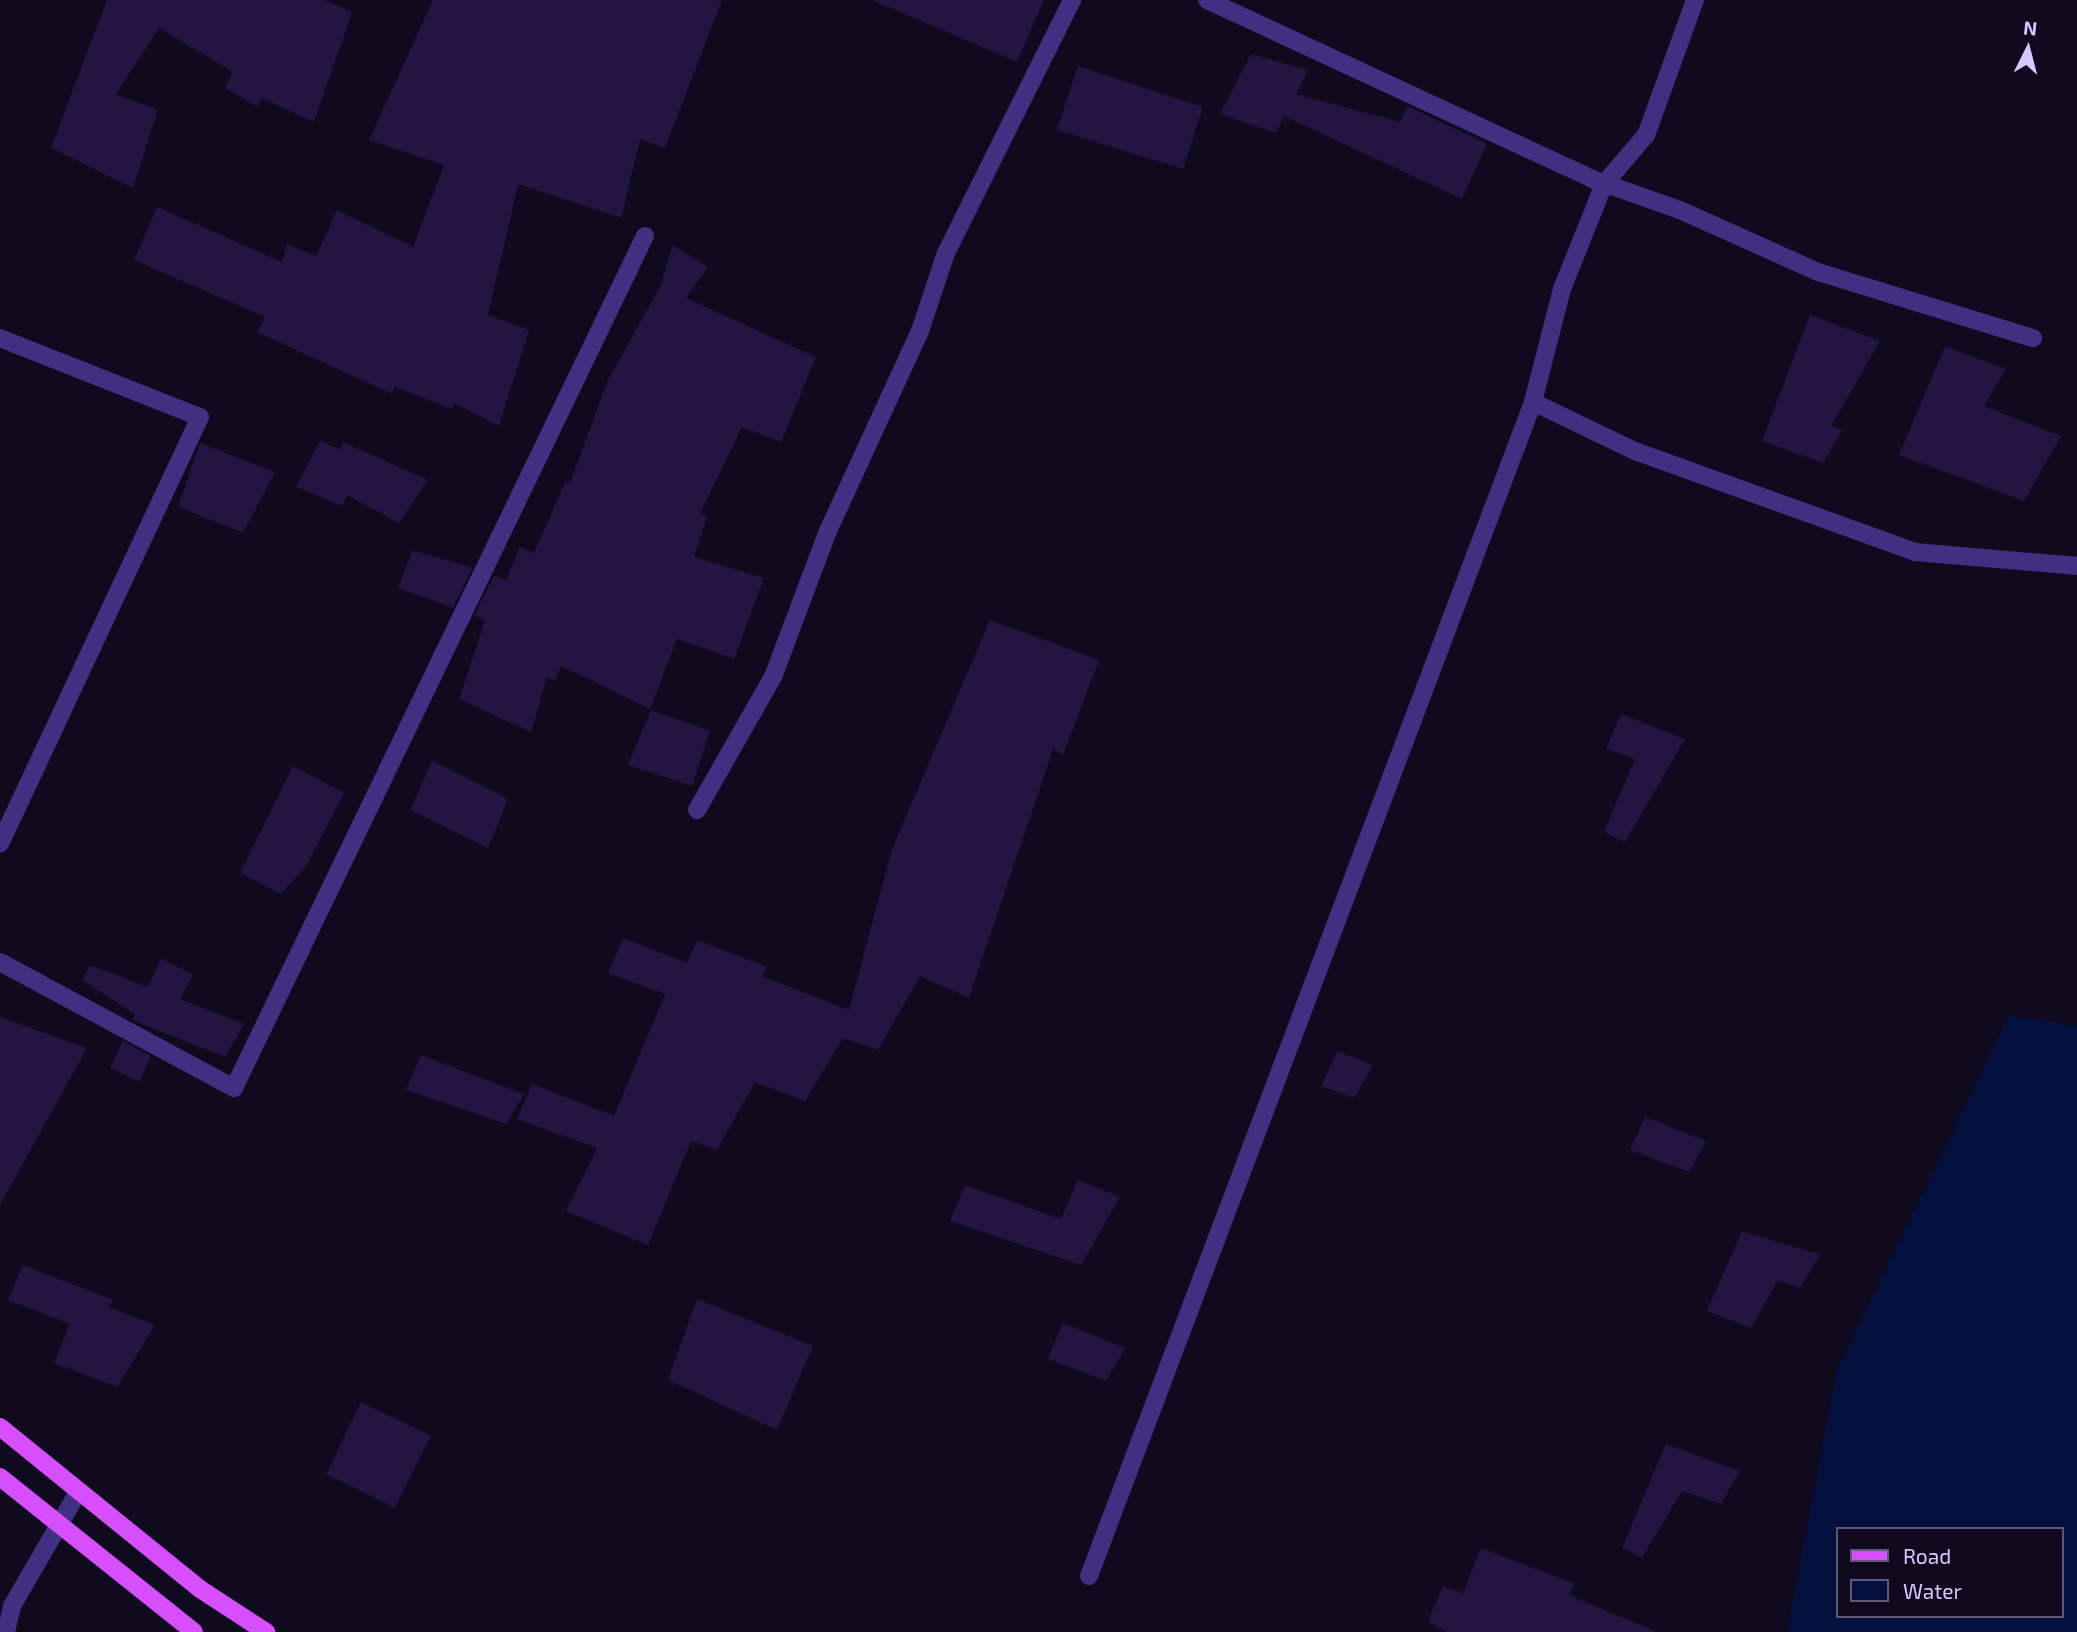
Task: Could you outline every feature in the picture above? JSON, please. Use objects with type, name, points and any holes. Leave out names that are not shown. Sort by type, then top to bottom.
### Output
[{"type":"main road","points":[[0,1427],[200,1589],[266,1632]]},
{"type":"main road","points":[[0,1477],[194,1632]]},
{"type":"street","points":[[697,810],[773,677],[828,531],[920,331],[946,253],[1072,0]]},
{"type":"street","points":[[1207,0],[1604,184],[1680,210],[1818,272],[2033,338]]},
{"type":"street","points":[[1088,1576],[1533,402],[1562,289],[1604,184],[1646,135],[1695,0]]},
{"type":"street","points":[[0,962],[234,1088],[645,236]]},
{"type":"street","points":[[0,338],[200,417],[0,843]]},
{"type":"street","points":[[1533,402],[1635,451],[1915,552],[2077,566]]},
{"type":"street","points":[[6,1632],[12,1605],[78,1492]]},
{"type":"water","points":[[2009,1015],[2077,1026],[2077,1632],[1787,1632],[1837,1370]]},
{"type":"building","points":[[107,0],[325,0],[352,12],[314,122],[261,98],[258,107],[225,88],[233,72],[159,28],[116,94],[158,110],[133,188],[51,148]]},
{"type":"building","points":[[433,0],[722,0],[665,148],[640,139],[621,218],[518,184],[488,315],[529,330],[499,426],[454,403],[452,409],[395,387],[392,394],[257,332],[265,317],[134,260],[157,207],[282,262],[287,244],[316,256],[337,210],[413,247],[444,165],[369,140]]},
{"type":"building","points":[[872,0],[1044,0],[1017,62]]},
{"type":"building","points":[[1251,54],[1308,70],[1296,94],[1400,122],[1407,106],[1487,144],[1462,199],[1284,116],[1276,133],[1220,114]]},
{"type":"building","points":[[1078,66],[1203,107],[1183,169],[1057,130]]},
{"type":"building","points":[[673,245],[708,267],[686,298],[816,357],[781,442],[742,427],[700,514],[707,516],[694,557],[764,578],[734,659],[677,639],[650,709],[561,666],[555,680],[547,677],[531,732],[459,699],[485,620],[474,616],[494,576],[506,580],[520,547],[534,553],[565,482],[570,483],[607,382],[660,287]]},
{"type":"building","points":[[1810,315],[1880,341],[1831,426],[1842,430],[1823,463],[1762,441]]},
{"type":"building","points":[[1945,346],[2006,369],[1984,406],[2061,436],[2024,501],[1899,455]]},
{"type":"building","points":[[320,441],[340,449],[343,442],[428,480],[399,523],[347,495],[343,506],[296,487]]},
{"type":"building","points":[[200,443],[275,472],[243,533],[178,507]]},
{"type":"building","points":[[413,550],[472,568],[453,608],[398,588]]},
{"type":"building","points":[[990,620],[1099,660],[1063,755],[1053,749],[969,998],[920,976],[878,1050],[843,1038],[805,1101],[755,1082],[717,1150],[691,1141],[648,1245],[566,1211],[597,1148],[517,1119],[532,1084],[614,1116],[665,994],[608,973],[623,938],[687,963],[697,940],[767,967],[762,976],[849,1010],[892,849]]},
{"type":"building","points":[[651,710],[710,731],[692,786],[628,765]]},
{"type":"building","points":[[1621,714],[1685,739],[1625,842],[1604,832],[1635,759],[1606,749]]},
{"type":"building","points":[[432,761],[508,799],[488,848],[410,810]]},
{"type":"building","points":[[293,766],[344,793],[306,866],[281,894],[240,873]]},
{"type":"building","points":[[161,958],[193,975],[180,999],[244,1024],[225,1057],[132,1020],[135,1014],[82,980],[90,965],[148,987]]},
{"type":"building","points":[[0,1017],[87,1048],[0,1205]]},
{"type":"building","points":[[123,1041],[151,1056],[139,1082],[110,1068]]},
{"type":"building","points":[[1337,1051],[1373,1065],[1354,1098],[1321,1086]]},
{"type":"building","points":[[421,1055],[524,1094],[506,1124],[406,1090]]},
{"type":"building","points":[[1645,1117],[1706,1141],[1689,1172],[1630,1150]]},
{"type":"building","points":[[1078,1180],[1120,1197],[1081,1265],[950,1221],[965,1185],[1061,1219]]},
{"type":"building","points":[[1742,1231],[1820,1255],[1800,1288],[1778,1280],[1751,1328],[1707,1311]]},
{"type":"building","points":[[23,1265],[113,1300],[109,1307],[155,1325],[117,1387],[54,1363],[70,1324],[8,1300]]},
{"type":"building","points":[[697,1299],[813,1346],[777,1430],[668,1380]]},
{"type":"building","points":[[1063,1323],[1125,1348],[1106,1381],[1048,1359]]},
{"type":"building","points":[[361,1402],[431,1436],[395,1508],[326,1474]]},
{"type":"building","points":[[1666,1444],[1740,1471],[1721,1504],[1682,1491],[1642,1558],[1622,1548]]},
{"type":"building","points":[[1481,1548],[1575,1584],[1569,1595],[1657,1632],[1446,1632],[1428,1621],[1443,1586],[1463,1593]]}]
